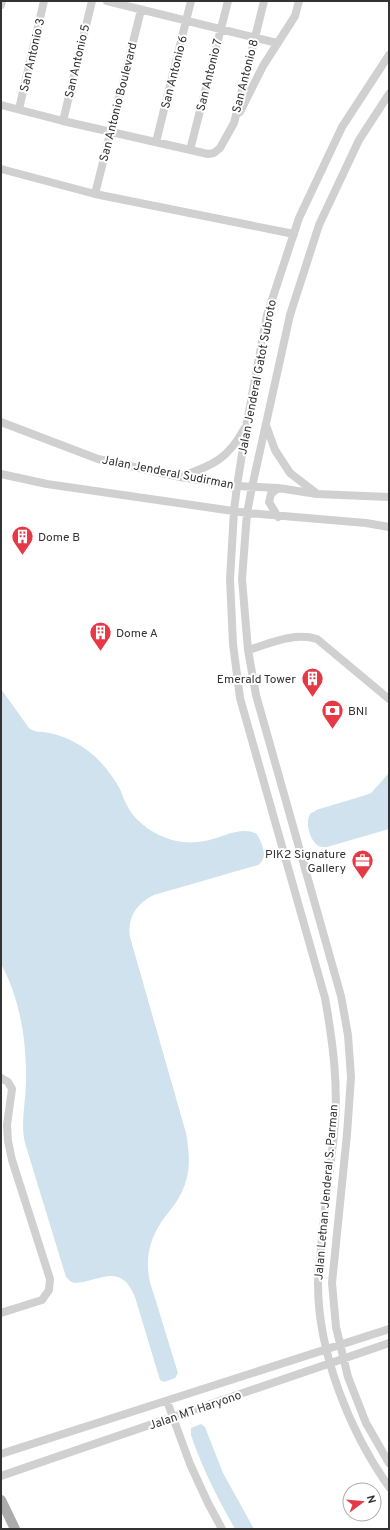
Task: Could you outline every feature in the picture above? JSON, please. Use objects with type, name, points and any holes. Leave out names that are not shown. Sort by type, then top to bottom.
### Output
[{"type":"main road","points":[[1,1500],[15,1529]]},
{"type":"street","points":[[1,5],[2,1]]},
{"type":"street","name":"San Antonio 3","points":[[19,109],[44,1]]},
{"type":"street","name":"San Antonio 5","points":[[63,121],[92,1]]},
{"type":"street","points":[[107,1],[277,43]]},
{"type":"street","name":"San Antonio 6","points":[[156,142],[191,1]]},
{"type":"street","name":"San Antonio 7","points":[[190,150],[228,1]]},
{"type":"street","name":"San Antonio 8","points":[[190,150],[208,154],[214,153],[220,148],[234,123],[264,1]]},
{"type":"street","points":[[234,123],[263,66],[295,16],[299,1]]},
{"type":"street","name":"San Antonio Boulevard","points":[[95,194],[141,10]]},
{"type":"street","name":"Jalan Jenderal Gatot Subroto","points":[[234,511],[247,422],[267,315],[299,218],[342,127],[389,55]]},
{"type":"street","name":"Jalan Jenderal Gatot Subroto","points":[[252,486],[290,315],[319,225],[359,140],[389,94]]},
{"type":"street","points":[[1,104],[63,121],[190,150]]},
{"type":"street","points":[[1,169],[95,194],[294,234]]},
{"type":"street","name":"Jalan Jenderal Sudirman","points":[[1,422],[98,459],[180,477],[237,486],[278,488],[317,494],[389,497]]},
{"type":"street","points":[[180,477],[201,470],[222,459],[238,441],[247,422]]},
{"type":"street","points":[[265,424],[275,450],[290,473],[317,494]]},
{"type":"street","points":[[1,474],[47,484],[248,514],[366,523],[389,527]]},
{"type":"street","name":"Jalan Letnan Jenderal S. Parman","points":[[252,486],[242,579],[248,650],[256,695],[341,996],[348,1035],[351,1077],[348,1134],[332,1283],[336,1327],[348,1377],[366,1423],[389,1463]]},
{"type":"street","points":[[278,488],[271,494],[269,502],[278,517]]},
{"type":"street","name":"Jalan Letnan Jenderal S. Parman","points":[[234,511],[230,579],[233,644],[240,698],[325,998],[332,1037],[336,1080],[334,1132],[324,1214],[318,1284],[322,1330],[336,1381],[354,1428],[374,1466],[389,1487]]},
{"type":"street","points":[[248,650],[294,636],[306,636],[317,639],[389,700]]},
{"type":"street","points":[[1,1078],[8,1082],[12,1089],[7,1125],[8,1141],[12,1160],[50,1279],[49,1290],[42,1300],[1,1313]]},
{"type":"street","name":"Jalan MT Haryono","points":[[1,1454],[389,1329]]},
{"type":"street","name":"Jalan MT Haryono","points":[[1,1476],[389,1343]]},
{"type":"street","points":[[167,1400],[190,1464],[222,1529]]},
{"type":"water","points":[[1,689],[31,730],[59,735],[69,739],[83,747],[97,758],[117,784],[126,804],[133,814],[142,824],[153,832],[180,842],[197,842],[238,831],[245,831],[257,834],[264,850],[263,858],[258,865],[148,898],[134,912],[130,923],[130,937],[186,1133],[189,1152],[187,1178],[183,1189],[175,1204],[162,1221],[154,1235],[148,1258],[150,1282],[178,1373],[175,1378],[164,1382],[160,1380],[135,1297],[123,1279],[116,1276],[109,1276],[74,1283],[66,1277],[25,1143],[23,1128],[26,1089],[24,1036],[18,1006],[8,977],[1,964]]},
{"type":"water","points":[[389,773],[389,829],[327,847],[319,846],[314,843],[310,835],[308,825],[309,816],[311,813],[316,810],[371,793]]},
{"type":"water","points":[[201,1424],[205,1427],[223,1473],[254,1529],[235,1529],[217,1495],[205,1471],[191,1435],[191,1428]]},
{"type":"place","name":"Dome B","points":[[22,556]]},
{"type":"place","name":"Dome A","points":[[100,652]]},
{"type":"place","name":"Emerald Tower","points":[[312,698]]},
{"type":"place","name":"BNI","points":[[333,730]]},
{"type":"place","name":"PIK2 Signature Gallery","points":[[362,880]]}]
